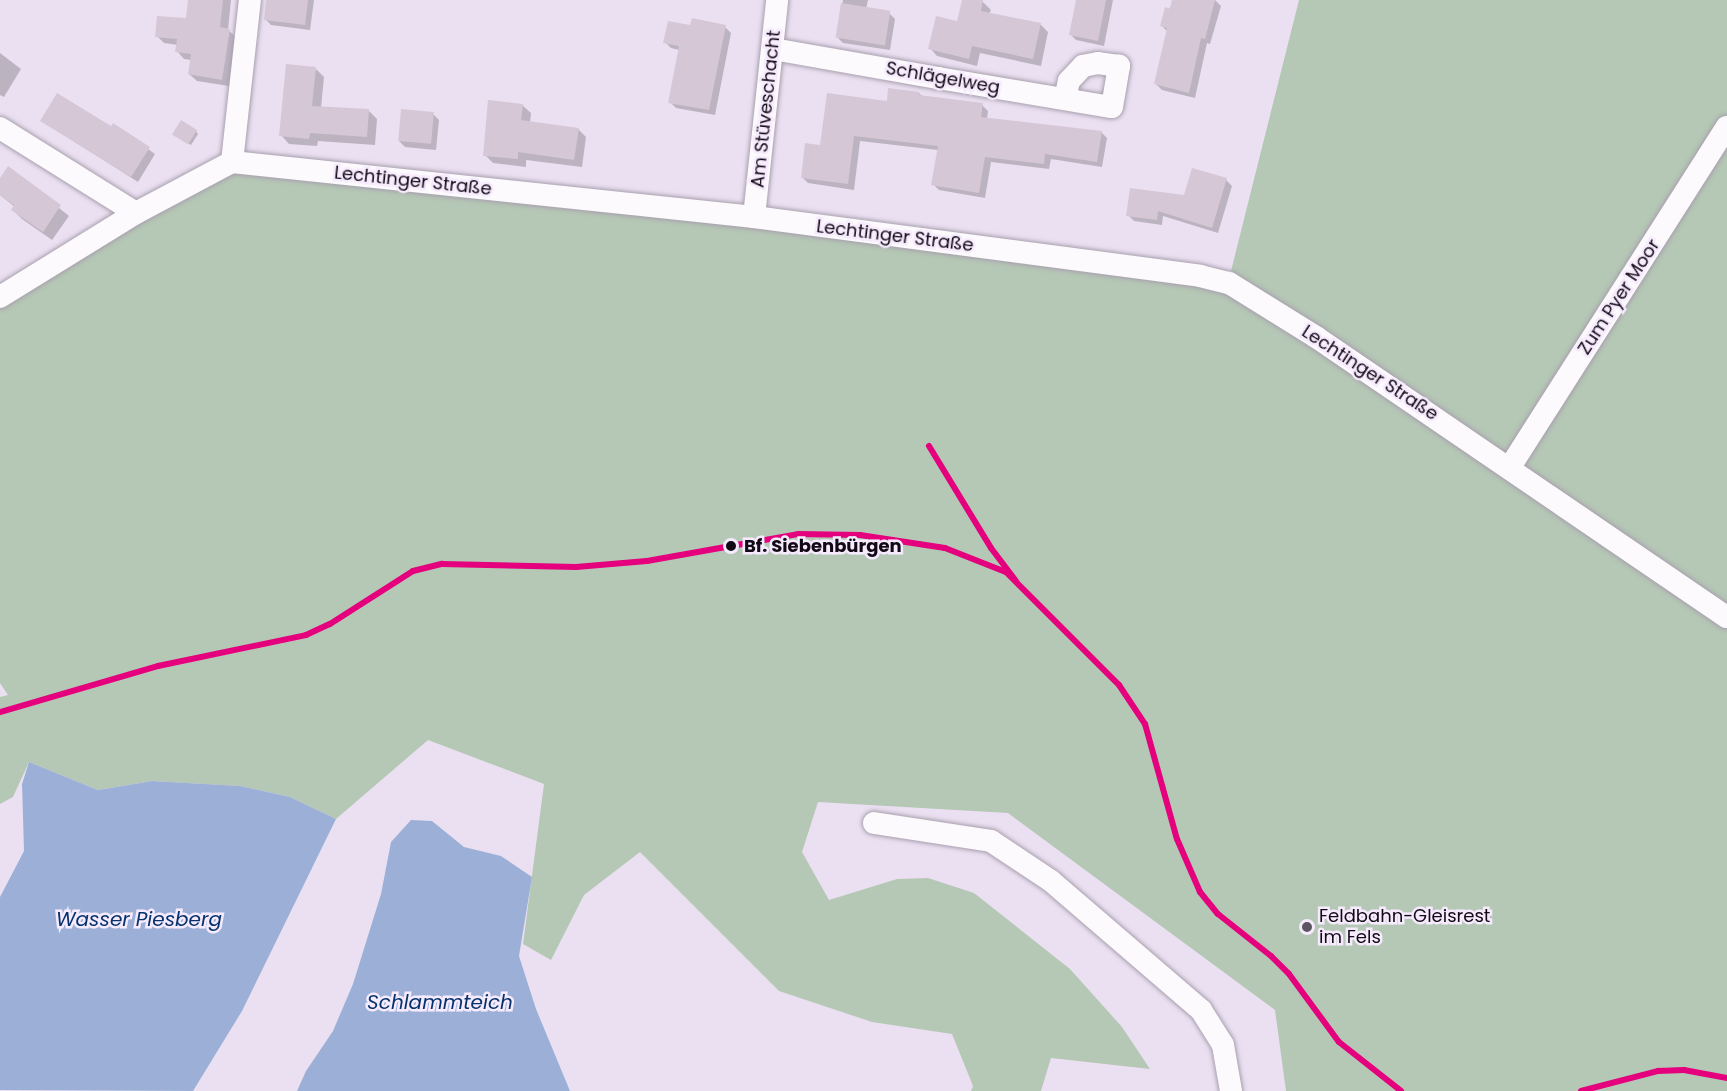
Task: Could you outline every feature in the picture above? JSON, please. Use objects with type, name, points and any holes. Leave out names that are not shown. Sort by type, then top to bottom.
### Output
[{"type":"street","points":[[0,297],[136,213],[232,162],[250,0]]},
{"type":"street","name":"Am Stüveschacht","points":[[754,217],[777,0]]},
{"type":"street","name":"Schlägelweg","points":[[773,49],[1065,99],[1112,107],[1119,66],[1098,63],[1083,66],[1069,81],[1065,99]]},
{"type":"street","points":[[0,128],[136,213]]},
{"type":"street","name":"Zum Pyer Moor","points":[[1510,467],[1727,128]]},
{"type":"street","name":"Lechtinger Straße","points":[[232,162],[754,217],[1200,276],[1229,283],[1326,344],[1510,467],[1727,616]]},
{"type":"street","points":[[874,823],[991,841],[1051,881],[1201,1010],[1223,1045],[1231,1091]]},
{"type":"green space","points":[[1299,0],[1727,0],[1727,1091],[1286,1091],[1275,1010],[1008,813],[818,802],[802,852],[829,900],[897,879],[928,878],[974,893],[1070,969],[1122,1027],[1150,1069],[1051,1058],[1041,1091],[971,1091],[973,1086],[952,1034],[872,1022],[779,991],[640,852],[584,895],[551,960],[523,944],[544,784],[428,740],[336,819],[290,797],[240,786],[152,781],[98,790],[29,762],[13,797],[0,804],[0,697],[8,695],[0,683],[0,297],[232,162],[1228,283]]},
{"type":"water","name":"Wasser Piesberg","points":[[29,762],[98,790],[152,781],[240,786],[290,797],[336,819],[242,1011],[193,1091],[0,1090],[0,897],[24,851],[22,784]]},
{"type":"water","name":"Schlammteich","points":[[411,820],[432,821],[464,847],[501,856],[532,877],[519,956],[536,1009],[570,1091],[297,1091],[306,1071],[333,1031],[353,984],[381,894],[391,842]]},
{"type":"building","points":[[188,0],[223,0],[220,27],[230,29],[222,80],[188,74],[191,54],[175,52],[177,39],[155,37],[157,16],[186,18]]},
{"type":"building","points":[[266,0],[308,0],[305,25],[264,20]]},
{"type":"building","points":[[962,0],[983,0],[981,11],[1041,23],[1033,59],[972,46],[969,59],[928,49],[936,16],[957,21]]},
{"type":"building","points":[[1076,0],[1106,0],[1098,41],[1069,35]]},
{"type":"building","points":[[1172,0],[1215,0],[1205,39],[1201,38],[1189,93],[1154,84],[1167,28],[1160,26],[1165,7],[1170,9]]},
{"type":"building","points":[[841,3],[890,11],[885,45],[836,38]]},
{"type":"building","points":[[692,18],[726,25],[709,110],[668,103],[679,46],[663,43],[668,21],[690,25]]},
{"type":"building","points":[[286,64],[316,67],[312,106],[369,109],[367,137],[310,133],[309,139],[279,136]]},
{"type":"building","points":[[888,88],[919,92],[919,95],[983,103],[981,117],[1102,131],[1097,162],[1045,154],[1044,164],[985,157],[979,193],[931,185],[938,146],[854,136],[848,184],[801,178],[805,143],[820,145],[827,93],[887,101]]},
{"type":"building","points":[[57,93],[111,126],[113,123],[150,147],[131,177],[40,121]]},
{"type":"building","points":[[488,100],[523,104],[521,120],[579,128],[574,160],[518,152],[518,159],[483,156]]},
{"type":"building","points":[[401,109],[434,112],[431,144],[398,141]]},
{"type":"building","points":[[181,120],[197,130],[188,144],[172,134]]},
{"type":"building","points":[[8,166],[61,205],[43,232],[11,210],[14,205],[0,195],[0,178]]},
{"type":"building","points":[[1192,168],[1227,178],[1212,228],[1158,211],[1157,220],[1126,216],[1130,188],[1184,195]]},
{"type":"transit line","points":[[929,446],[991,548],[1016,581]]},
{"type":"transit line","points":[[0,712],[158,666],[306,635],[330,624],[413,571],[442,564],[576,567],[647,561],[798,534],[860,535],[945,548],[1006,572],[1119,685],[1145,724],[1177,839],[1200,892],[1218,914],[1271,956],[1289,974],[1339,1042],[1401,1091]]},
{"type":"transit line","points":[[1581,1091],[1658,1071],[1684,1070],[1727,1078]]},
{"type":"place","name":"Bf. Siebenbürgen","points":[[731,546]]},
{"type":"place","name":"Feldbahn-Gleisrest im Fels","points":[[1307,927]]}]
